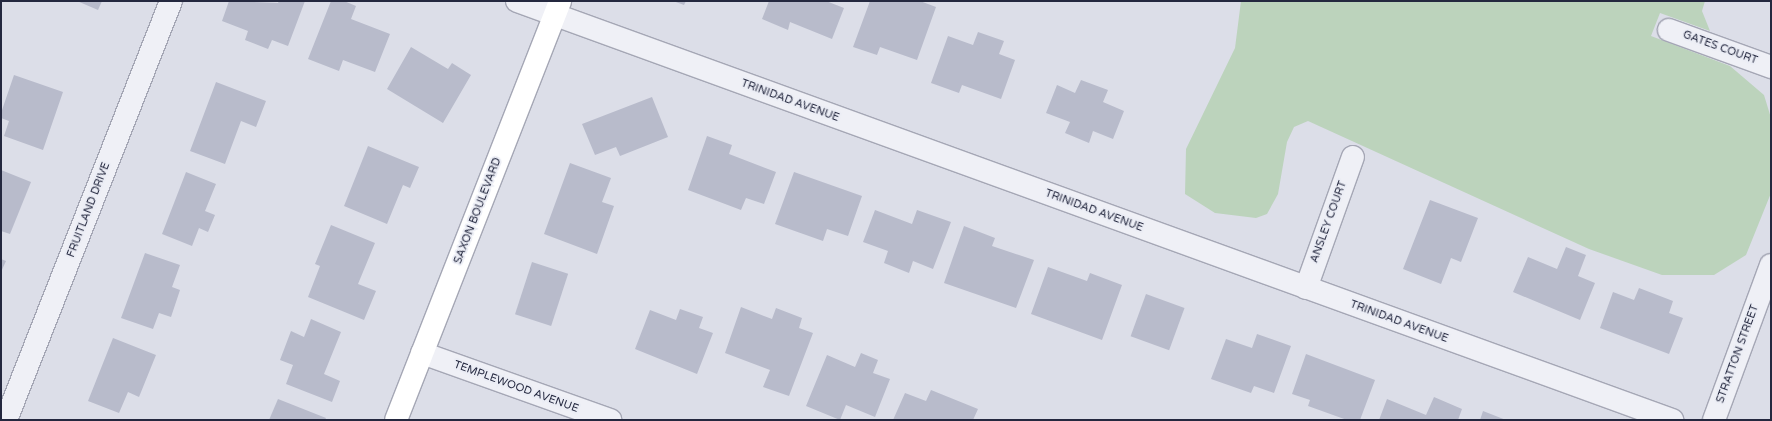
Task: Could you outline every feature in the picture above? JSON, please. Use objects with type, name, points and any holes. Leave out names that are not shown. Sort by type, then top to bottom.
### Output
[{"type":"main road","name":"SAXON BOULEVARD","points":[[396,420],[558,8]]},
{"type":"street","name":"FRUITLAND DRIVE","points":[[6,420],[171,1]]},
{"type":"street","name":"TRINIDAD AVENUE","points":[[517,1],[558,8],[1306,288],[1672,420]]},
{"type":"street","name":"GATES COURT","points":[[1669,30],[1771,67]]},
{"type":"street","name":"ANSLEY COURT","points":[[1306,288],[1353,157]]},
{"type":"street","name":"STRATTON STREET","points":[[1714,420],[1771,265]]},
{"type":"street","name":"TEMPLEWOOD AVENUE","points":[[422,353],[610,420]]},
{"type":"green space","points":[[1241,1],[1705,1],[1702,11],[1710,31],[1660,13],[1651,36],[1730,66],[1764,95],[1771,118],[1771,193],[1746,255],[1714,275],[1662,275],[1589,249],[1308,121],[1294,127],[1287,142],[1278,194],[1267,214],[1256,218],[1215,213],[1185,194],[1186,149],[1235,48]]},
{"type":"building","points":[[77,1],[102,1],[98,10]]},
{"type":"building","points":[[229,1],[278,3],[279,1],[305,1],[288,46],[272,40],[268,49],[245,40],[248,31],[222,21]]},
{"type":"building","points":[[331,1],[344,1],[356,6],[351,19],[390,34],[375,72],[343,60],[339,71],[308,59]]},
{"type":"building","points":[[673,1],[686,1],[684,5]]},
{"type":"building","points":[[769,1],[826,1],[844,8],[832,39],[790,22],[788,30],[762,19]]},
{"type":"building","points":[[870,1],[920,1],[936,7],[917,60],[880,47],[877,55],[853,47]]},
{"type":"building","points":[[978,32],[1004,41],[999,54],[1015,60],[1001,99],[962,85],[959,93],[931,83],[948,36],[973,45]]},
{"type":"building","points":[[411,47],[448,69],[452,63],[471,75],[443,123],[387,89]]},
{"type":"building","points":[[14,75],[63,92],[43,150],[4,136],[9,121],[1,118],[1,113]]},
{"type":"building","points":[[1081,80],[1108,90],[1103,102],[1124,111],[1113,139],[1093,131],[1089,143],[1065,133],[1070,122],[1046,113],[1057,85],[1075,93]]},
{"type":"building","points":[[216,82],[266,101],[256,127],[241,121],[225,164],[190,151]]},
{"type":"building","points":[[652,97],[668,137],[620,156],[616,147],[595,155],[582,124]]},
{"type":"building","points":[[707,136],[732,145],[729,154],[776,172],[764,204],[746,198],[741,210],[688,190]]},
{"type":"building","points":[[368,146],[419,167],[410,188],[403,185],[387,224],[344,206]]},
{"type":"building","points":[[570,163],[611,178],[602,202],[614,206],[597,254],[544,234]]},
{"type":"building","points":[[1,170],[31,182],[10,234],[1,231]]},
{"type":"building","points":[[186,172],[216,184],[205,211],[215,215],[208,232],[199,228],[192,246],[162,234]]},
{"type":"building","points":[[794,172],[862,196],[848,236],[827,229],[823,241],[775,224]]},
{"type":"building","points":[[1430,200],[1478,218],[1461,262],[1451,258],[1441,284],[1403,269]]},
{"type":"building","points":[[875,210],[912,224],[917,210],[951,222],[933,269],[913,261],[909,273],[884,263],[888,251],[863,242]]},
{"type":"building","points":[[331,225],[375,243],[358,284],[376,291],[364,320],[308,297],[320,266],[315,264]]},
{"type":"building","points":[[964,226],[995,238],[992,246],[1034,260],[1016,308],[944,283]]},
{"type":"building","points":[[1566,247],[1586,255],[1578,276],[1595,283],[1580,320],[1513,292],[1528,257],[1557,269]]},
{"type":"building","points":[[145,253],[180,265],[172,287],[180,290],[171,317],[159,313],[153,329],[121,318]]},
{"type":"building","points":[[1,259],[6,261],[1,272]]},
{"type":"building","points":[[532,262],[568,274],[551,326],[515,314]]},
{"type":"building","points":[[1048,267],[1087,281],[1090,273],[1122,285],[1102,340],[1031,314]]},
{"type":"building","points":[[1639,288],[1673,301],[1669,313],[1683,318],[1669,354],[1600,328],[1613,292],[1634,300]]},
{"type":"building","points":[[1146,294],[1185,308],[1169,350],[1131,336]]},
{"type":"building","points":[[741,307],[772,319],[776,308],[802,318],[799,328],[813,333],[789,396],[763,387],[770,370],[725,353]]},
{"type":"building","points":[[680,309],[703,317],[699,328],[713,333],[697,374],[635,349],[650,310],[676,320]]},
{"type":"building","points":[[311,319],[341,332],[324,374],[340,381],[332,402],[286,384],[293,365],[280,360],[291,331],[304,337]]},
{"type":"building","points":[[1257,334],[1291,346],[1274,393],[1254,386],[1251,393],[1211,379],[1226,339],[1252,348]]},
{"type":"building","points":[[113,338],[156,355],[139,397],[128,392],[119,413],[88,401]]},
{"type":"building","points":[[861,353],[878,360],[873,373],[890,379],[875,417],[846,405],[840,420],[806,406],[827,355],[855,367]]},
{"type":"building","points":[[1306,354],[1375,380],[1360,420],[1347,420],[1308,406],[1310,400],[1292,394]]},
{"type":"building","points":[[931,390],[978,409],[973,420],[893,420],[905,393],[926,401]]},
{"type":"building","points":[[1434,397],[1462,409],[1458,420],[1379,420],[1387,399],[1426,415]]},
{"type":"building","points":[[278,399],[326,418],[325,420],[269,420]]},
{"type":"building","points":[[1483,411],[1506,420],[1480,420]]}]
